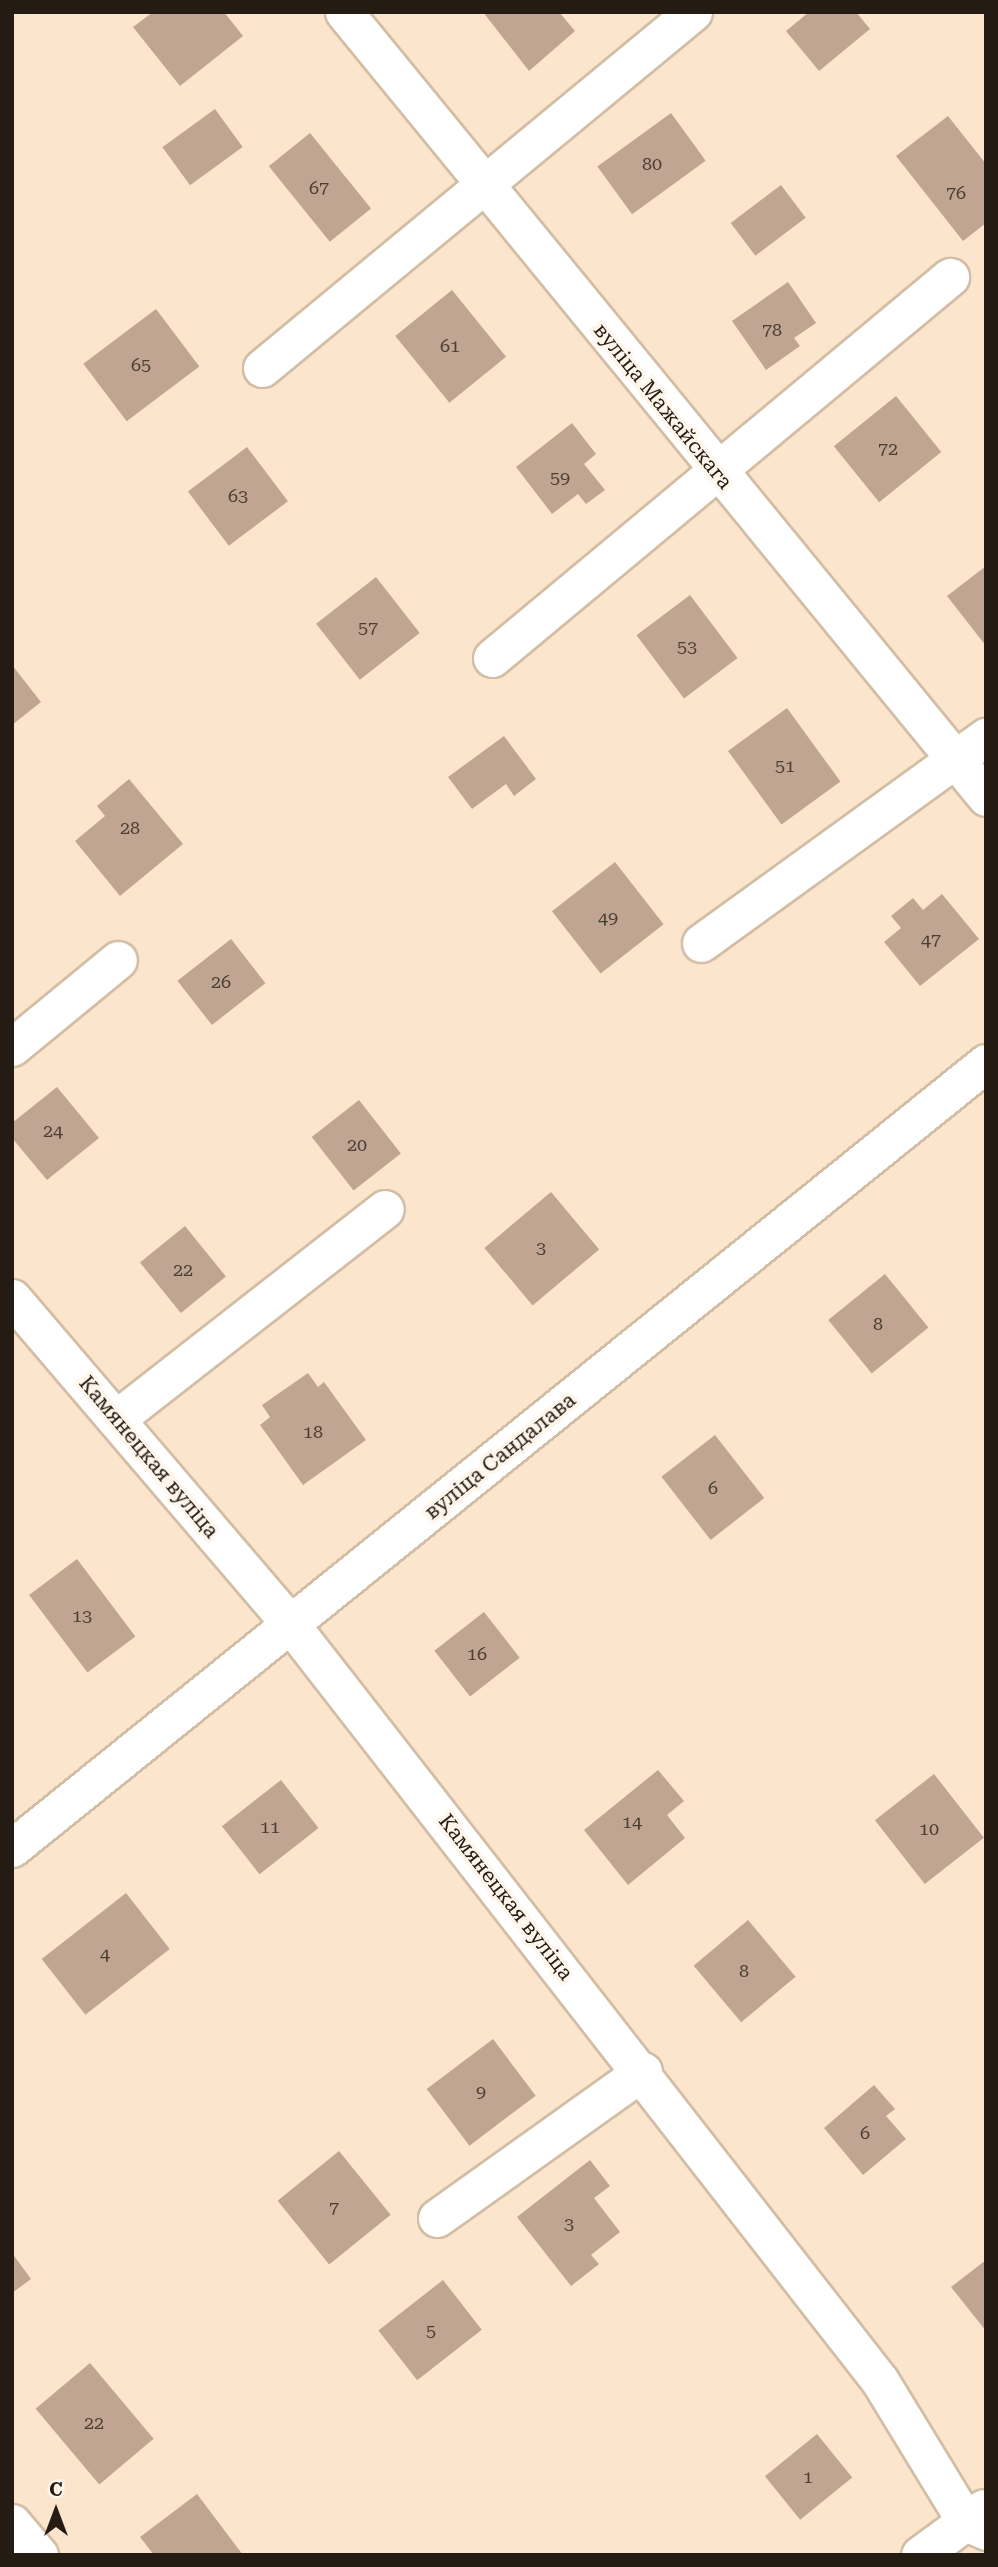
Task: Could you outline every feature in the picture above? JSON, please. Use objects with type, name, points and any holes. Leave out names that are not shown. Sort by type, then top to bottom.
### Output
[{"type":"street","name":"вуліца Мажайскага","points":[[344,12],[716,471],[986,797]]},
{"type":"street","points":[[262,368],[694,12]]},
{"type":"street","points":[[492,658],[950,277]]},
{"type":"street","points":[[701,943],[957,761],[986,737]]},
{"type":"street","points":[[12,1047],[118,960]]},
{"type":"street","name":"вуліца Сандалава","points":[[12,1848],[986,1063]]},
{"type":"street","points":[[116,1419],[385,1209]]},
{"type":"street","name":"Камянецкая вуліца","points":[[12,1298],[291,1625],[643,2071],[880,2381],[979,2520]]},
{"type":"street","points":[[437,2218],[643,2071]]},
{"type":"street","points":[[920,2555],[979,2520]]},
{"type":"street","points":[[12,2523],[39,2555]]},
{"type":"building","points":[[153,12],[224,12],[243,36],[180,86],[133,27]]},
{"type":"building","points":[[483,12],[559,12],[575,31],[529,71]]},
{"type":"building","points":[[809,12],[856,12],[870,29],[819,71],[786,31]]},
{"type":"building","points":[[215,109],[243,147],[190,185],[162,147]]},
{"type":"building","points":[[671,113],[706,161],[632,214],[597,166]]},
{"type":"building","points":[[948,116],[986,164],[986,223],[963,241],[896,156]]},
{"type":"building","points":[[310,133],[371,208],[330,242],[269,166]]},
{"type":"building","points":[[781,185],[806,218],[755,256],[731,223]]},
{"type":"building","points":[[788,282],[816,323],[794,338],[800,346],[766,370],[732,321]]},
{"type":"building","points":[[452,290],[506,357],[449,403],[395,336]]},
{"type":"building","points":[[156,309],[199,367],[127,421],[83,364]]},
{"type":"building","points":[[896,396],[941,452],[879,502],[834,446]]},
{"type":"building","points":[[572,423],[596,454],[584,464],[605,490],[586,504],[578,494],[552,514],[516,467]]},
{"type":"building","points":[[247,447],[288,501],[229,546],[188,492]]},
{"type":"building","points":[[986,566],[986,646],[947,596]]},
{"type":"building","points":[[376,577],[420,633],[360,680],[316,624]]},
{"type":"building","points":[[690,595],[738,658],[684,698],[636,635]]},
{"type":"building","points":[[12,665],[41,702],[12,725]]},
{"type":"building","points":[[787,708],[840,782],[781,825],[728,751]]},
{"type":"building","points":[[504,736],[536,779],[514,796],[506,784],[472,809],[448,777]]},
{"type":"building","points":[[129,779],[183,844],[120,896],[75,841],[105,816],[97,806]]},
{"type":"building","points":[[615,862],[664,924],[601,974],[552,911]]},
{"type":"building","points":[[942,894],[979,939],[920,986],[884,942],[901,928],[891,916],[913,898],[923,910]]},
{"type":"building","points":[[231,939],[265,983],[212,1025],[177,981]]},
{"type":"building","points":[[57,1087],[99,1138],[47,1180],[12,1138],[12,1123]]},
{"type":"building","points":[[359,1100],[401,1154],[354,1191],[312,1137]]},
{"type":"building","points":[[551,1192],[599,1249],[533,1305],[484,1248]]},
{"type":"building","points":[[185,1226],[226,1277],[181,1313],[140,1263]]},
{"type":"building","points":[[885,1274],[928,1328],[872,1374],[828,1320]]},
{"type":"building","points":[[308,1373],[318,1387],[324,1382],[366,1440],[303,1485],[260,1425],[270,1417],[262,1405]]},
{"type":"building","points":[[715,1435],[764,1498],[711,1540],[661,1477]]},
{"type":"building","points":[[77,1559],[135,1636],[87,1673],[29,1595]]},
{"type":"building","points":[[484,1612],[520,1658],[470,1696],[434,1651]]},
{"type":"building","points":[[658,1770],[684,1801],[667,1815],[685,1838],[628,1885],[584,1830]]},
{"type":"building","points":[[934,1774],[984,1838],[925,1884],[875,1820]]},
{"type":"building","points":[[281,1780],[319,1828],[259,1874],[222,1826]]},
{"type":"building","points":[[126,1893],[170,1949],[85,2015],[42,1959]]},
{"type":"building","points":[[748,1920],[796,1977],[741,2022],[694,1966]]},
{"type":"building","points":[[493,2039],[536,2096],[469,2146],[427,2089]]},
{"type":"building","points":[[874,2085],[895,2109],[886,2116],[906,2139],[863,2175],[824,2128]]},
{"type":"building","points":[[339,2151],[391,2215],[329,2264],[278,2201]]},
{"type":"building","points":[[590,2160],[610,2186],[594,2198],[620,2232],[591,2255],[599,2264],[571,2286],[517,2217]]},
{"type":"building","points":[[12,2253],[31,2279],[12,2293]]},
{"type":"building","points":[[986,2260],[986,2331],[951,2287]]},
{"type":"building","points":[[443,2280],[482,2330],[417,2380],[378,2330]]},
{"type":"building","points":[[90,2363],[154,2439],[99,2484],[36,2409]]},
{"type":"building","points":[[817,2434],[852,2478],[800,2520],[765,2476]]},
{"type":"building","points":[[197,2494],[243,2555],[154,2555],[140,2537]]}]
